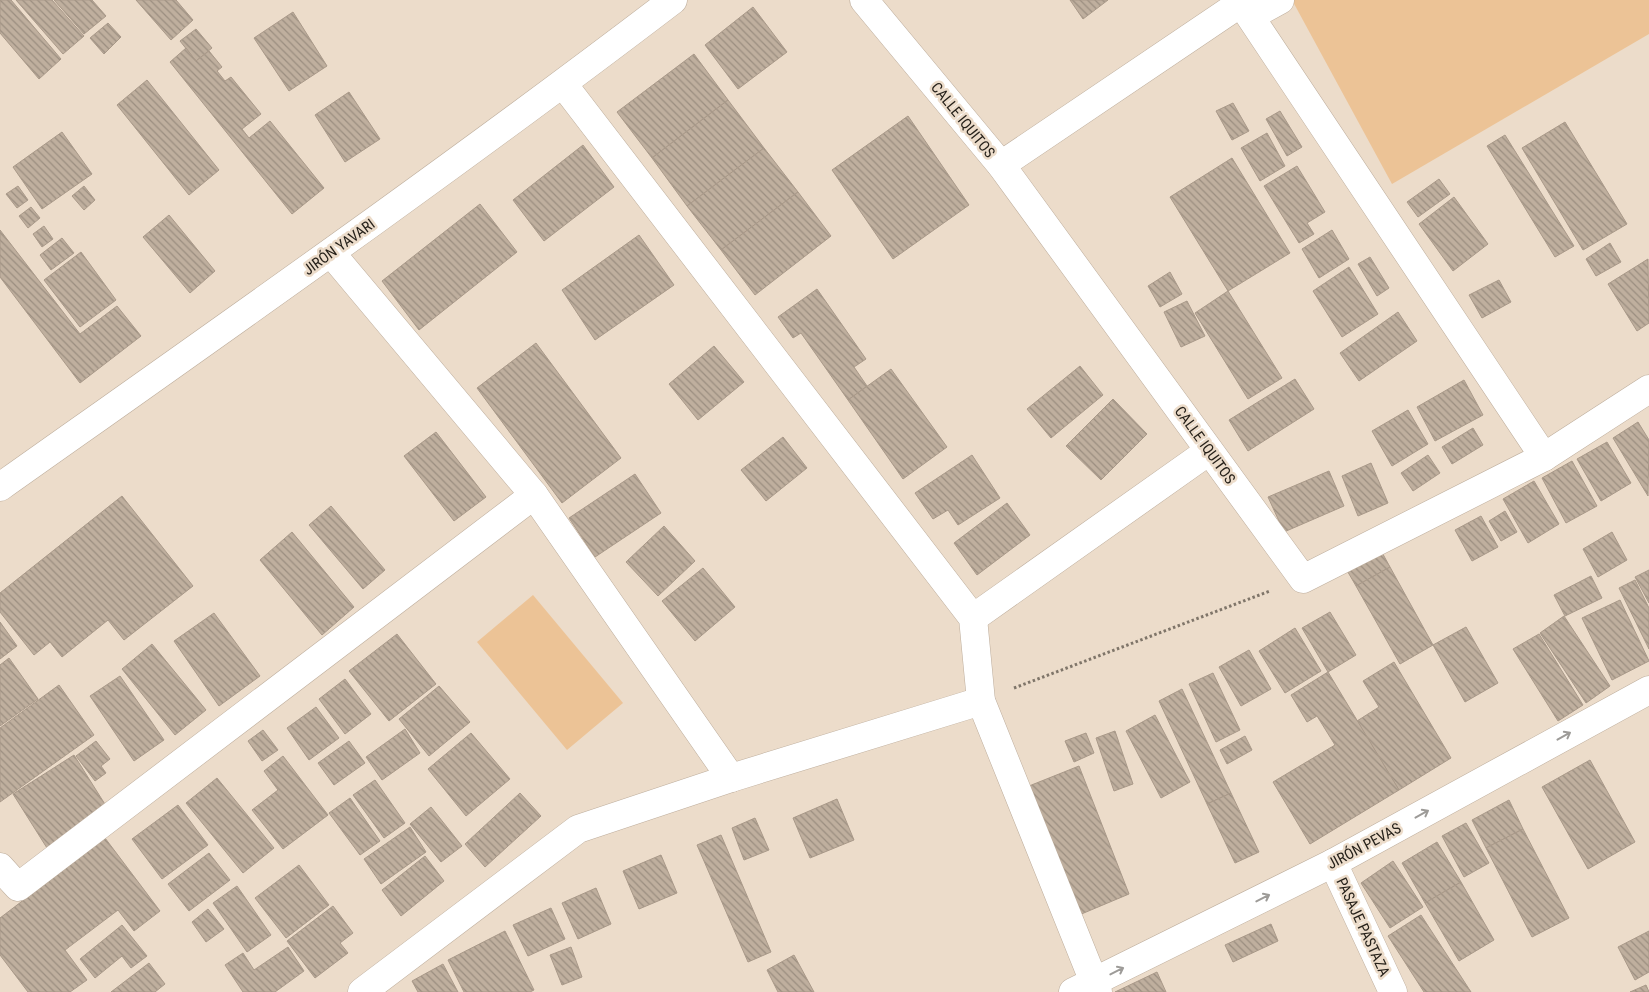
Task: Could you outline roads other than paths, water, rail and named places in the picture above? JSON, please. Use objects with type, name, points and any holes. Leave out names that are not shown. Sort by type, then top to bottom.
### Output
[{"type":"street","name":"JIRÓN YAVARI","points":[[0,487],[331,253],[563,84],[673,0]]},
{"type":"street","name":"CALLE IQUITOS","points":[[864,0],[1001,165],[1303,579],[1544,457]]},
{"type":"street","points":[[1250,16],[1280,0]]},
{"type":"street","points":[[1001,165],[1241,2],[1544,457],[1649,389]]},
{"type":"street","points":[[563,84],[973,618],[981,701],[1088,989]]},
{"type":"street","points":[[331,253],[534,495],[731,778]]},
{"type":"street","points":[[973,618],[1209,451]]},
{"type":"street","points":[[0,867],[18,888],[534,495]]},
{"type":"street","name":"JIRÓN PEVAS","points":[[1088,989],[1333,863],[1649,690]]},
{"type":"street","points":[[362,992],[578,829],[731,778],[981,701]]},
{"type":"street","name":"PASAJE PASTAZA","points":[[1333,863],[1393,992]]}]
